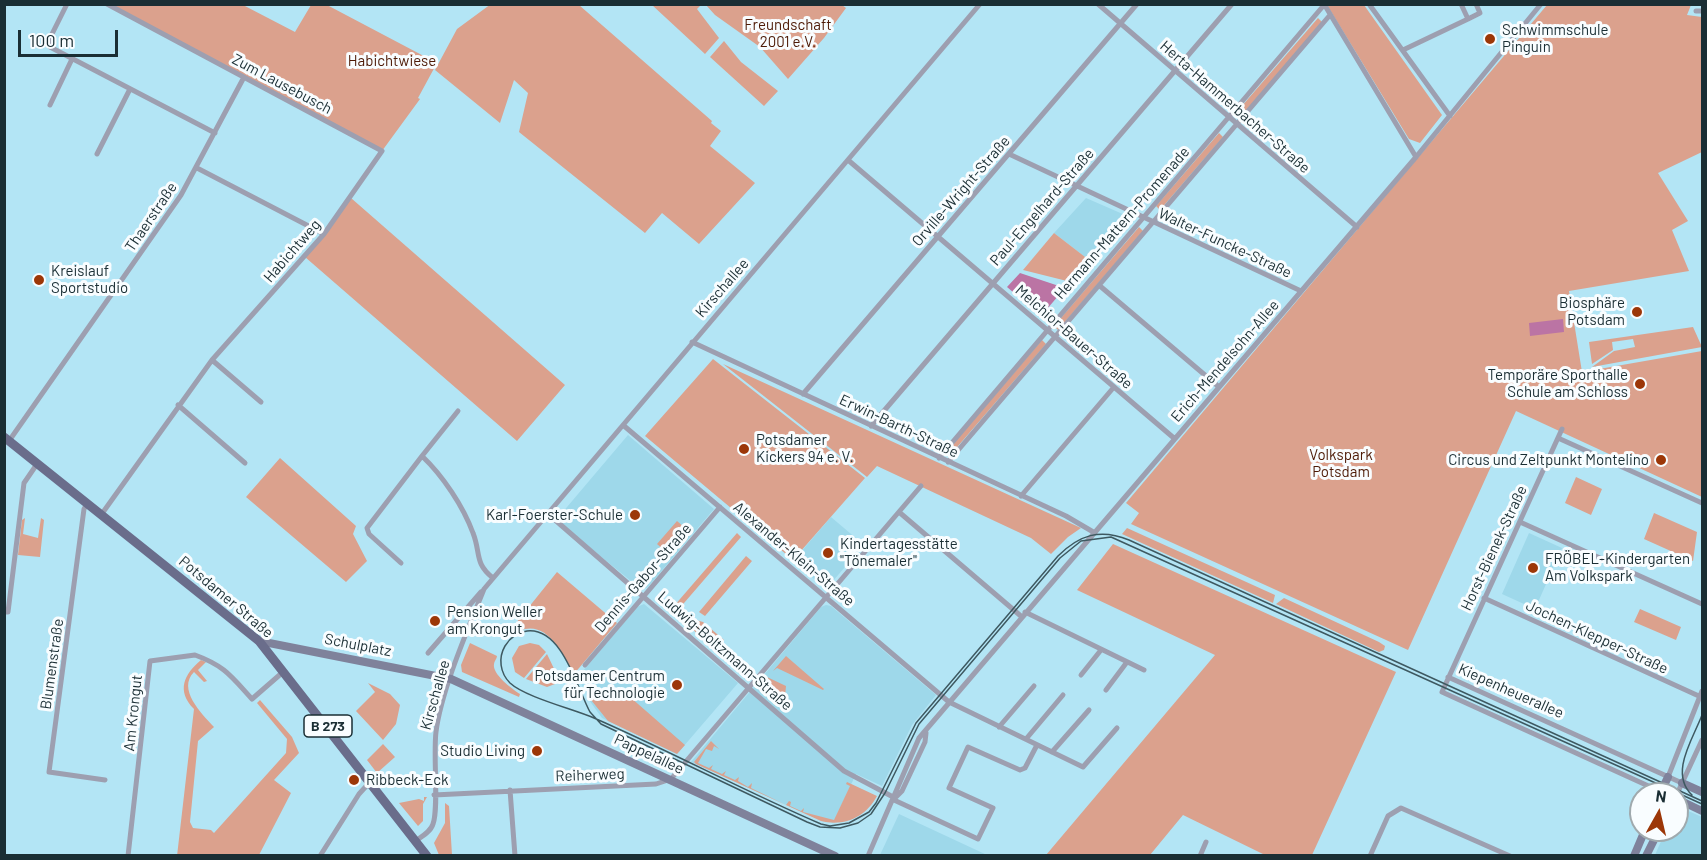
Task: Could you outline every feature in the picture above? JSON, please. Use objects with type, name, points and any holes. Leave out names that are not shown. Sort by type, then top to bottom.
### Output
[{"type":"main road","name":"Potsdamer Straße","points":[[7,439],[259,641],[417,840]]},
{"type":"main road","name":"B 273","points":[[417,840],[428,855]]},
{"type":"street","points":[[67,4],[49,40],[50,47],[215,133]]},
{"type":"street","name":"Zum Lausebusch","points":[[107,4],[243,79],[382,151]]},
{"type":"street","name":"Kirschallee","points":[[428,653],[980,4]]},
{"type":"street","name":"Herta-Hammerbacher-Straße","points":[[1098,4],[1357,227]]},
{"type":"street","name":"Orville-Wright-Straße","points":[[803,394],[1137,4]]},
{"type":"street","name":"Paul-Engelhard-Straße","points":[[871,426],[1232,4]]},
{"type":"street","name":"Hermann-Mattern-Promenade","points":[[948,462],[1238,124],[1329,13],[1332,4]]},
{"type":"street","points":[[1369,4],[1450,116]]},
{"type":"street","points":[[1461,4],[1468,19]]},
{"type":"street","points":[[1403,50],[1480,13],[1476,4]]},
{"type":"street","name":"Erich-Mendelsohn-Allee","points":[[868,855],[919,738],[1416,158],[1541,4]]},
{"type":"street","points":[[1324,5],[1416,158]]},
{"type":"street","name":"Hermann-Mattern-Promenade","points":[[939,458],[1324,5]]},
{"type":"street","points":[[50,105],[72,59]]},
{"type":"street","name":"Thaerstraße","points":[[7,439],[182,195],[243,79]]},
{"type":"street","points":[[97,154],[130,90]]},
{"type":"street","name":"Habichtweg","points":[[101,515],[212,360],[324,234],[382,151]]},
{"type":"street","name":"Walter-Funcke-Straße","points":[[1009,154],[1301,291]]},
{"type":"street","name":"Melchior-Bauer-Straße","points":[[848,160],[1175,439]]},
{"type":"street","points":[[197,168],[324,234]]},
{"type":"street","points":[[1100,286],[1220,387]]},
{"type":"street","name":"Erwin-Barth-Straße","points":[[692,342],[1095,533]]},
{"type":"street","points":[[212,360],[261,402]]},
{"type":"street","points":[[1021,496],[1114,387]]},
{"type":"street","points":[[178,405],[245,462]]},
{"type":"street","points":[[401,563],[369,534],[367,528],[458,411]]},
{"type":"street","name":"Alexander-Klein-Straße","points":[[623,425],[949,702],[1083,767],[1117,729]]},
{"type":"street","name":"Horst-Bienek-Straße","points":[[1448,677],[1562,429]]},
{"type":"street","points":[[1558,438],[1702,503]]},
{"type":"street","points":[[422,456],[439,472],[473,534],[481,568],[493,578]]},
{"type":"street","points":[[4,612],[8,612],[24,483],[38,464]]},
{"type":"street","points":[[671,779],[921,486]]},
{"type":"street","name":"Blumenstraße","points":[[87,504],[84,509],[49,772],[105,780]]},
{"type":"street","name":"Dennis-Gabor-Straße","points":[[585,665],[720,507]]},
{"type":"street","points":[[898,512],[1023,615],[1144,670]]},
{"type":"street","name":"Ludwig-Boltzmann-Straße","points":[[547,513],[847,774],[978,840],[993,808],[949,788],[968,747],[1020,770],[1025,768],[1037,745]]},
{"type":"street","points":[[1520,522],[1702,604]]},
{"type":"street","name":"Kirschallee","points":[[417,840],[434,824],[436,731],[470,621],[484,589]]},
{"type":"street","name":"Jochen-Klepper-Straße","points":[[1484,598],[1702,694]]},
{"type":"street","name":"Schulplatz","points":[[259,641],[451,679]]},
{"type":"street","points":[[1081,675],[1101,650]]},
{"type":"street","name":"Am Krongut","points":[[128,855],[150,661],[195,655],[221,665],[252,699],[283,672]]},
{"type":"street","points":[[1106,690],[1127,662]]},
{"type":"street","name":"Kiepenheuerallee","points":[[1638,782],[1442,692],[1448,677],[1680,782]]},
{"type":"street","name":"Pappelallee","points":[[451,679],[835,855]]},
{"type":"street","points":[[999,726],[1034,686]]},
{"type":"street","points":[[1666,782],[1702,694]]},
{"type":"street","points":[[1026,740],[1063,695]]},
{"type":"street","points":[[1052,752],[1089,710]]},
{"type":"street","points":[[1682,782],[1702,740]]},
{"type":"street","name":"Reiherweg","points":[[434,795],[656,784],[671,779]]},
{"type":"street","points":[[320,855],[359,794],[371,781]]},
{"type":"street","points":[[510,790],[515,855]]},
{"type":"street","points":[[1370,855],[1388,816],[1395,810],[1407,809],[1509,855]]},
{"type":"street","points":[[1200,855],[1206,842]]},
{"type":"shaded area","points":[[1086,198],[1125,215],[1089,260],[1054,233]]},
{"type":"shaded area","points":[[1020,273],[1065,288],[1041,316],[1007,287]]},
{"type":"shaded area","points":[[1563,319],[1564,332],[1530,336],[1529,323]]},
{"type":"shaded area","name":"Karl-Foerster-Schule","points":[[628,435],[714,509],[648,587],[642,590],[556,520]]},
{"type":"shaded area","name":"Kindertagesstätte \"Tönemaler\"","points":[[831,517],[864,545],[826,589],[793,561]]},
{"type":"shaded area","name":"FRÖBEL-Kindergarten Am Volkspark","points":[[1529,533],[1562,548],[1535,609],[1502,594]]},
{"type":"shaded area","name":"Potsdamer Centrum für Technologie","points":[[644,604],[738,683],[677,754],[602,718],[589,700],[578,677],[637,607]]},
{"type":"shaded area","points":[[831,606],[936,695],[912,725],[882,786],[856,774],[833,823],[813,817],[691,762],[821,607]]},
{"type":"shaded area","points":[[1689,811],[1702,817],[1702,855],[1655,855],[1661,842],[1689,842]]},
{"type":"shaded area","points":[[899,814],[987,855],[880,855]]},
{"type":"green space","points":[[491,4],[579,5],[712,121],[711,123],[721,131],[710,146],[755,183],[699,244],[662,213],[645,233],[519,132],[528,93],[514,80],[500,123],[435,70],[457,29]]},
{"type":"green space","name":"Habichtwiese","points":[[107,5],[243,5],[295,32],[311,5],[327,5],[437,63],[418,98],[420,99],[382,151]]},
{"type":"green space","points":[[652,5],[701,5],[697,9],[719,38],[705,54]]},
{"type":"green space","name":"Freundschaft 2001 e.V.","points":[[706,5],[842,5],[846,8],[824,38],[788,79],[760,47],[715,15]]},
{"type":"green space","points":[[1327,5],[1364,5],[1442,115],[1420,143],[1409,139]]},
{"type":"green space","name":"Volkspark Potsdam","points":[[1547,5],[1691,5],[1687,15],[1702,17],[1702,152],[1658,173],[1688,221],[1672,230],[1689,271],[1569,291],[1582,372],[1702,351],[1702,497],[1516,411],[1408,650],[1131,524],[1139,513],[1126,503]]},
{"type":"green space","points":[[1318,18],[1322,22],[1240,118],[1235,114]]},
{"type":"green space","points":[[724,41],[741,62],[778,91],[764,106],[710,57]]},
{"type":"green space","points":[[1219,133],[1223,137],[1160,210],[1156,206]]},
{"type":"green space","points":[[351,198],[565,385],[517,441],[305,257]]},
{"type":"green space","points":[[1139,227],[1143,231],[1058,330],[1054,326]]},
{"type":"green space","points":[[1054,233],[1089,260],[1071,282],[1023,270]]},
{"type":"green space","points":[[1693,327],[1702,347],[1592,367],[1614,351],[1635,347],[1633,339],[1612,342],[1613,350],[1592,364],[1589,342]]},
{"type":"green space","points":[[1042,340],[1046,344],[952,453],[947,451]]},
{"type":"green space","name":"Potsdamer Kickers 94 e. V.","points":[[713,359],[865,478],[793,560],[645,436]]},
{"type":"green space","points":[[723,364],[1081,528],[1051,554],[1031,538],[877,466],[867,477]]},
{"type":"green space","points":[[280,458],[356,526],[353,534],[367,561],[346,582],[246,497]]},
{"type":"green space","points":[[1576,477],[1602,489],[1591,515],[1565,503]]},
{"type":"green space","points":[[1654,513],[1697,532],[1693,561],[1644,539]]},
{"type":"green space","points":[[25,518],[23,534],[38,538],[41,518],[44,520],[40,557],[18,555],[22,520]]},
{"type":"green space","points":[[677,521],[691,533],[671,556],[657,544]]},
{"type":"green space","points":[[1127,528],[1275,595],[1273,603],[1122,534]]},
{"type":"green space","points":[[737,533],[741,537],[678,610],[674,606]]},
{"type":"green space","points":[[1113,544],[1396,672],[1312,855],[1265,855],[1183,815],[1150,855],[1046,855],[1215,655],[1077,590]]},
{"type":"green space","points":[[746,556],[752,561],[705,616],[699,612]]},
{"type":"green space","points":[[557,572],[617,623],[574,674],[556,644],[539,630],[519,631],[507,639],[504,638]]},
{"type":"green space","points":[[1284,598],[1379,642],[1385,646],[1384,650],[1379,652],[1276,604]]},
{"type":"green space","points":[[1640,609],[1681,627],[1676,640],[1634,622]]},
{"type":"green space","points":[[683,621],[703,622],[724,640],[716,650]]},
{"type":"green space","points":[[470,643],[497,656],[494,664],[496,672],[503,681],[520,694],[519,697],[462,672],[461,665]]},
{"type":"green space","points":[[530,643],[539,645],[546,652],[524,678],[515,672],[512,658],[519,646]]},
{"type":"green space","points":[[547,654],[558,677],[555,684],[547,687],[526,679]]},
{"type":"green space","points":[[786,656],[824,689],[777,668],[773,671]]},
{"type":"green space","points":[[201,660],[206,662],[198,670],[207,681],[204,682],[194,672],[189,679],[189,693],[197,708],[214,727],[198,741],[190,822],[193,828],[211,830],[214,833],[286,753],[287,739],[257,703],[260,700],[292,737],[299,753],[274,780],[291,793],[259,855],[177,856],[194,709],[185,696],[184,683],[190,671]]},
{"type":"green space","points":[[767,677],[786,686],[784,708],[759,687]]},
{"type":"green space","points":[[368,683],[390,694],[400,705],[396,724],[383,740],[356,711],[375,692]]},
{"type":"green space","points":[[596,690],[602,693],[622,690],[685,745],[677,754],[608,721],[587,695]]},
{"type":"green space","points":[[711,741],[719,749],[714,746],[712,751],[706,749],[698,763],[709,768],[713,765],[711,769],[722,774],[726,771],[724,775],[735,780],[739,777],[738,781],[748,787],[752,783],[751,788],[786,805],[789,801],[790,806],[801,811],[804,808],[803,812],[834,820],[850,786],[846,784],[847,782],[877,796],[867,810],[854,819],[838,823],[821,821],[696,764],[694,762]]},
{"type":"green space","points":[[383,744],[395,757],[377,773],[367,760]]},
{"type":"green space","points":[[424,797],[427,797],[423,804],[423,821],[418,826],[399,803],[419,799],[424,801]]},
{"type":"green space","points":[[445,803],[449,806],[452,855],[439,855],[434,843],[445,823]]},
{"type":"tram line","points":[[1702,801],[1129,540],[1109,534],[1099,534],[1082,539],[1058,556],[916,723],[876,803],[869,812],[849,823],[830,826],[821,824],[764,798],[651,744],[622,731],[594,718],[526,693],[507,679],[502,670],[501,655],[507,643],[517,634],[527,631],[539,632],[559,649],[574,675],[590,712],[601,724],[807,822],[820,827],[840,828],[858,823],[871,814],[885,793],[919,724],[1060,558],[1081,541],[1111,537],[1702,804]]},
{"type":"tram line","points":[[1692,795],[1685,786],[1683,766],[1702,715]]},
{"type":"place","name":"Schwimmschule Pinguin","points":[[1490,39]]},
{"type":"place","name":"Kreislauf Sportstudio","points":[[39,280]]},
{"type":"place","name":"Biosphäre Potsdam","points":[[1637,312]]},
{"type":"place","name":"Temporäre Sporthalle Schule am Schloss","points":[[1640,384]]},
{"type":"place","name":"Potsdamer Kickers 94 e. V.","points":[[744,449]]},
{"type":"place","name":"Circus und Zeltpunkt Montelino","points":[[1661,460]]},
{"type":"place","name":"Karl-Foerster-Schule","points":[[635,515]]},
{"type":"place","name":"Kindertagesstätte \"Tönemaler\"","points":[[828,553]]},
{"type":"place","name":"FRÖBEL-Kindergarten Am Volkspark","points":[[1533,568]]},
{"type":"place","name":"Pension Weller am Krongut","points":[[435,621]]},
{"type":"place","name":"Potsdamer Centrum für Technologie","points":[[677,685]]},
{"type":"place","name":"Studio Living","points":[[537,751]]},
{"type":"place","name":"Ribbeck-Eck","points":[[354,780]]}]
